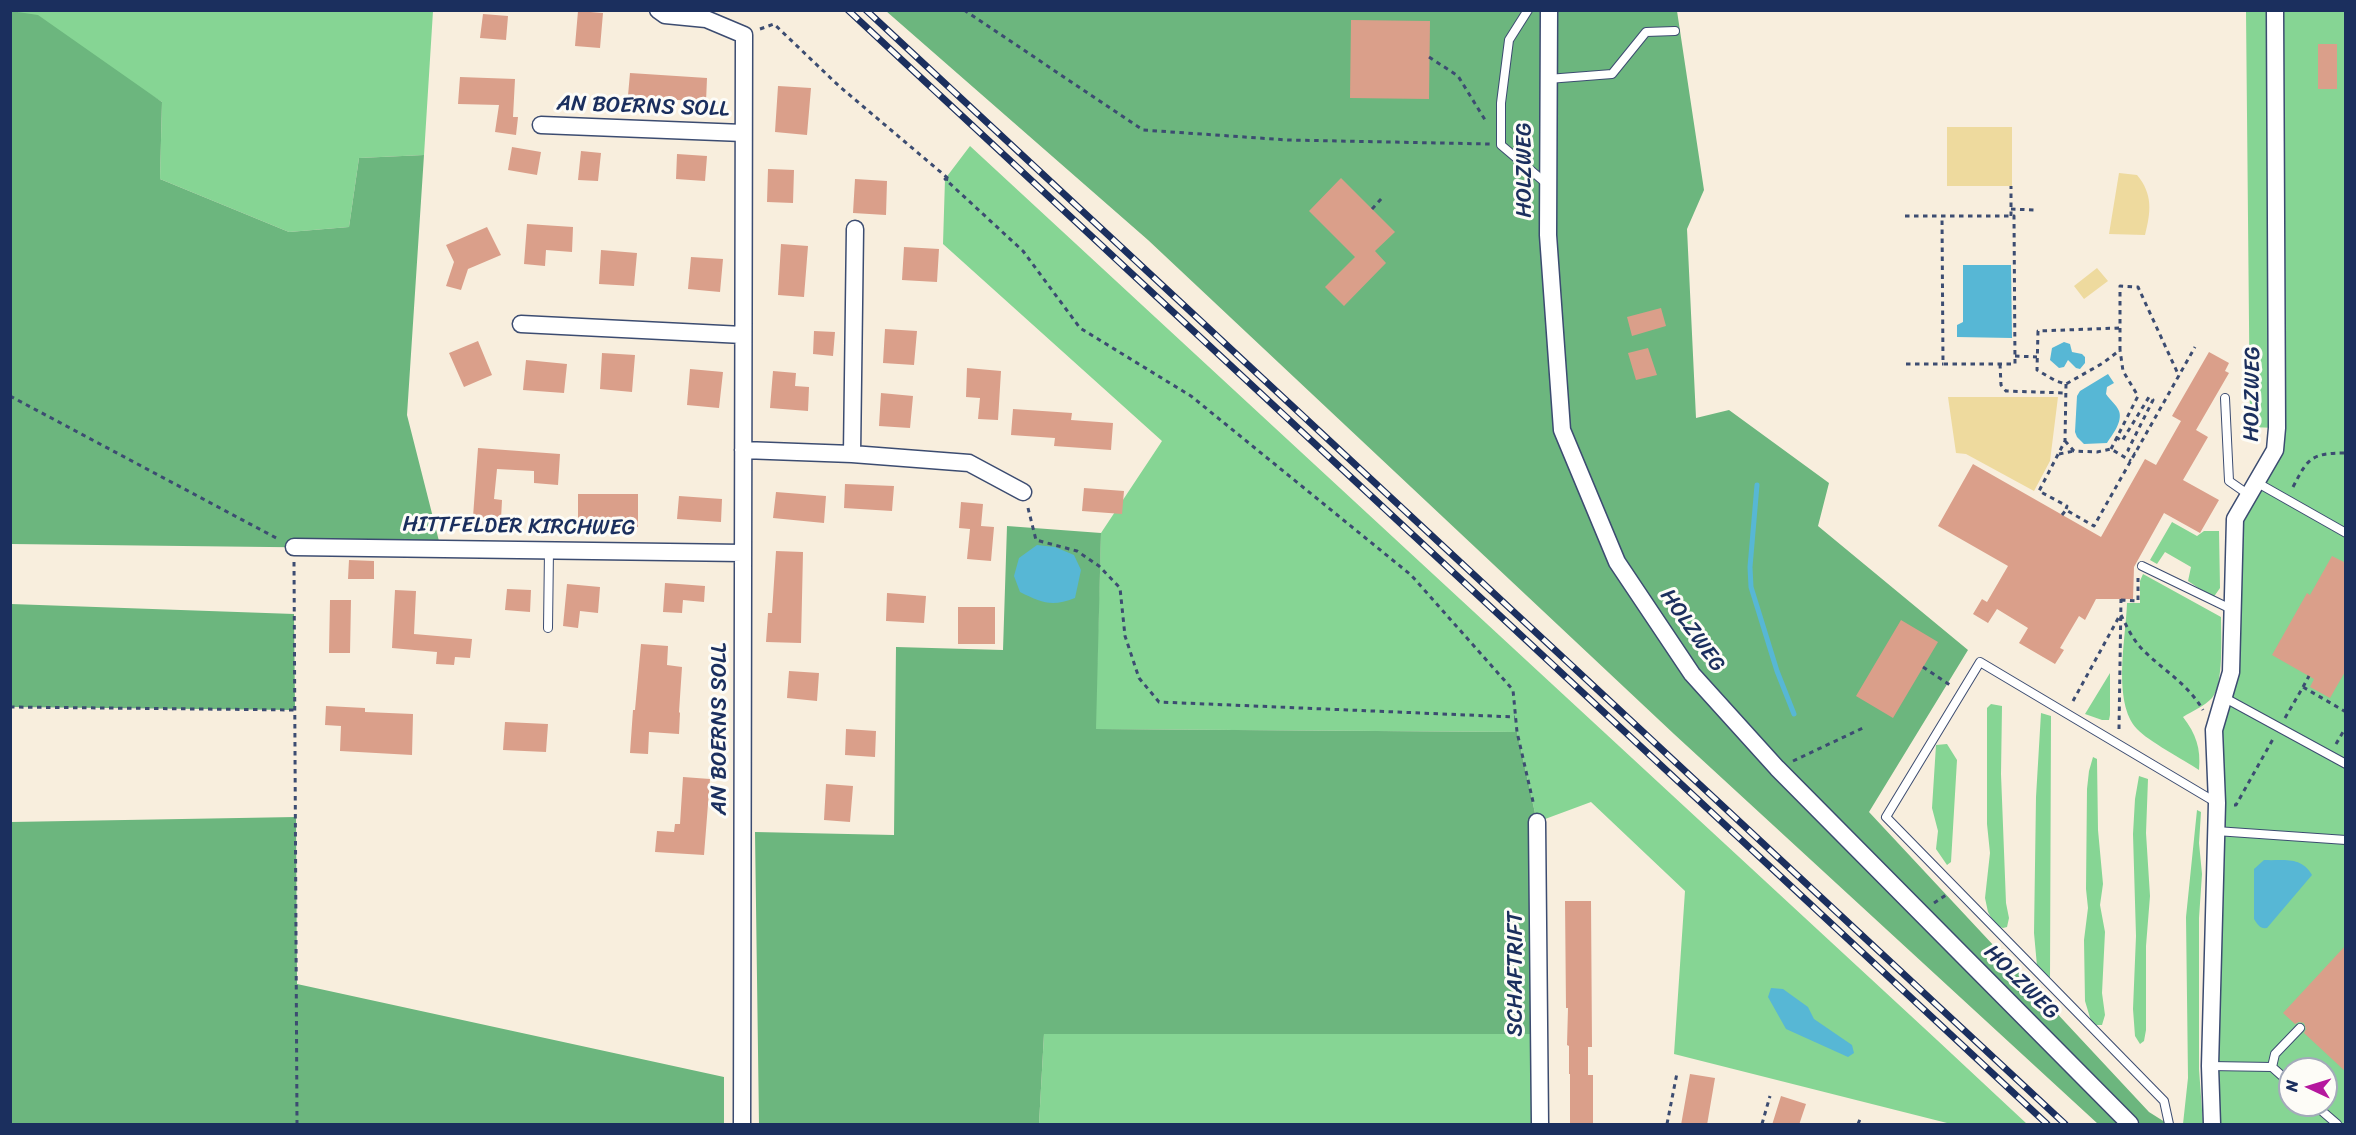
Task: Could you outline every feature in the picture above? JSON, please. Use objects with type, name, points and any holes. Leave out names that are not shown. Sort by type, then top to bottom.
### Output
[{"type":"street","points":[[658,10],[665,15],[706,19],[744,35]]},
{"type":"street","name":"HOLZWEG","points":[[1549,10],[1548,235],[1562,430],[1617,562],[1692,674],[1778,768],[2130,1125]]},
{"type":"street","name":"HOLZWEG","points":[[2212,1125],[2210,1066],[2217,803],[2214,730],[2232,672],[2235,519],[2276,450],[2275,10]]},
{"type":"street","name":"AN BOERNS SOLL","points":[[742,1125],[744,35]]},
{"type":"street","name":"AN BOERNS SOLL","points":[[541,125],[744,134]]},
{"type":"street","points":[[852,454],[855,229]]},
{"type":"street","points":[[521,324],[743,334]]},
{"type":"street","points":[[743,450],[852,454],[969,464],[1023,492]]},
{"type":"street","name":"HITTFELDER KIRCHWEG","points":[[294,547],[743,553]]},
{"type":"street","name":"SCHAFTRIFT","points":[[1537,822],[1540,1125]]},
{"type":"lane","points":[[1528,10],[1509,40],[1501,103],[1501,145],[1547,184]]},
{"type":"lane","points":[[1548,79],[1612,74],[1646,32],[1675,31]]},
{"type":"lane","points":[[2225,398],[2229,481],[2287,499],[2346,532]]},
{"type":"lane","points":[[548,627],[549,550]]},
{"type":"lane","points":[[2142,566],[2233,610]]},
{"type":"lane","points":[[2169,1125],[2164,1101],[1886,816],[1980,662],[2217,803]]},
{"type":"lane","points":[[2225,698],[2346,764]]},
{"type":"lane","points":[[2216,831],[2346,840]]},
{"type":"lane","points":[[2272,1066],[2276,1054],[2300,1028]]},
{"type":"lane","points":[[2210,1066],[2272,1066],[2278,1072]]},
{"type":"path","points":[[964,10],[1143,130],[1288,140],[1501,145]]},
{"type":"path","points":[[744,35],[774,24],[839,86],[950,180],[945,179],[1023,251],[1080,328],[1191,396],[1411,575],[1513,690],[1515,717],[1537,822]]},
{"type":"path","points":[[1429,57],[1458,76],[1501,145]]},
{"type":"path","points":[[2010,216],[2011,186]]},
{"type":"path","points":[[1372,209],[1382,198]]},
{"type":"path","points":[[2011,209],[2034,210]]},
{"type":"path","points":[[1905,216],[2014,216],[2015,357],[2015,364],[1906,364]]},
{"type":"path","points":[[1942,216],[1943,364]]},
{"type":"path","points":[[2110,449],[2138,396],[2122,371],[2119,328],[2120,286],[2138,287],[2179,376]]},
{"type":"path","points":[[2119,328],[2037,331],[2037,370],[2066,384],[2103,363],[2120,350]]},
{"type":"path","points":[[2066,510],[2094,526],[2196,347]]},
{"type":"path","points":[[2015,357],[2037,357]]},
{"type":"path","points":[[2001,364],[2001,385],[2006,391],[2066,393]]},
{"type":"path","points":[[2062,515],[2067,506],[2039,491],[2065,441],[2066,384]]},
{"type":"path","points":[[10,396],[294,547],[297,1125]]},
{"type":"path","points":[[2116,437],[2122,441],[2149,397],[2153,400],[2128,450],[2135,454]]},
{"type":"path","points":[[2065,441],[2074,451]]},
{"type":"path","points":[[2058,454],[2110,449],[2131,462]]},
{"type":"path","points":[[2287,499],[2306,462],[2318,454],[2346,453]]},
{"type":"path","points":[[1023,492],[1036,540],[1077,551],[1099,566],[1120,588],[1125,636],[1139,678],[1159,702],[1515,717]]},
{"type":"path","points":[[2118,745],[2121,600],[2138,601],[2138,573],[2142,566]]},
{"type":"path","points":[[2066,713],[2121,615]]},
{"type":"path","points":[[2121,615],[2129,633],[2142,650],[2195,697],[2214,730]]},
{"type":"path","points":[[1923,667],[1962,692]]},
{"type":"path","points":[[2303,687],[2309,676]]},
{"type":"path","points":[[10,707],[295,710]]},
{"type":"path","points":[[1778,768],[1865,727]]},
{"type":"path","points":[[2330,755],[2346,727]]},
{"type":"path","points":[[1921,913],[1956,889]]},
{"type":"path","points":[[1667,1125],[1677,1073]]},
{"type":"path","points":[[1762,1125],[1770,1096]]},
{"type":"path","points":[[1858,1125],[1861,1118]]},
{"type":"green space","points":[[11,11],[38,15],[162,102],[160,179],[289,232],[349,227],[359,158],[424,155],[407,415],[441,549],[11,544]]},
{"type":"green space","points":[[16,11],[433,11],[424,155],[359,158],[349,227],[289,232],[160,179],[162,102]]},
{"type":"green space","points":[[886,11],[1677,11],[1704,190],[1687,229],[1696,418],[1729,410],[1829,483],[1818,526],[1968,650],[1869,812],[2149,1112],[2168,1124],[2098,1124],[1674,734],[1148,240]]},
{"type":"green space","points":[[2246,11],[2345,11],[2345,1124],[2212,1124],[2214,730],[2225,698],[2235,519],[2277,428],[2250,427]]},
{"type":"green space","points":[[970,146],[2027,1124],[1951,1124],[1674,1054],[1685,891],[1591,802],[1537,822],[1517,732],[1095,729],[1101,533],[1162,441],[943,244],[945,179]]},
{"type":"green space","points":[[2172,522],[2197,536],[2204,531],[2219,531],[2220,588],[2213,598],[2188,581],[2191,567],[2165,552],[2157,564],[2150,560]]},
{"type":"green space","points":[[1007,526],[1101,533],[1096,729],[1517,732],[1537,822],[1539,1034],[1044,1034],[1039,1124],[759,1124],[755,832],[894,835],[896,647],[1003,650]]},
{"type":"green space","points":[[2143,574],[2221,617],[2221,659],[2216,691],[2206,704],[2183,717],[2197,742],[2199,770],[2142,734],[2129,717],[2125,703],[2122,669],[2127,603],[2140,603],[2140,581]]},
{"type":"green space","points":[[11,604],[294,614],[295,710],[11,707]]},
{"type":"green space","points":[[2110,673],[2109,720],[2085,714]]},
{"type":"green space","points":[[1991,704],[2002,706],[2001,774],[2006,903],[2009,918],[2007,927],[2003,928],[1995,925],[1988,912],[1985,898],[1990,853],[1987,824],[1987,708]]},
{"type":"green space","points":[[2041,713],[2051,716],[2050,979],[2037,966],[2034,933],[2036,797]]},
{"type":"green space","points":[[1947,744],[1957,760],[1951,862],[1947,865],[1936,849],[1938,831],[1932,808],[1936,745]]},
{"type":"green space","points":[[2093,757],[2097,759],[2098,830],[2103,884],[2100,905],[2105,932],[2102,993],[2105,1015],[2102,1025],[2096,1025],[2091,1021],[2085,1001],[2084,940],[2088,908],[2086,889],[2087,789]]},
{"type":"green space","points":[[2139,776],[2148,779],[2146,833],[2150,896],[2146,946],[2146,1030],[2144,1041],[2140,1044],[2135,1036],[2133,1009],[2136,936],[2133,834]]},
{"type":"green space","points":[[2197,810],[2201,812],[2199,1069],[2203,1124],[2183,1124],[2188,1078],[2186,917]]},
{"type":"green space","points":[[296,817],[297,984],[724,1077],[724,1124],[11,1124],[11,822]]},
{"type":"green space","points":[[1044,1034],[1539,1034],[1540,1124],[1039,1124]]},
{"type":"sand","points":[[1947,127],[2012,127],[2012,186],[1947,186]]},
{"type":"sand","points":[[2119,173],[2137,175],[2146,189],[2149,219],[2145,235],[2109,234]]},
{"type":"sand","points":[[2097,268],[2108,281],[2084,299],[2074,286]]},
{"type":"sand","points":[[1948,397],[2058,397],[2050,461],[2034,491],[1966,454],[1956,453]]},
{"type":"water","points":[[1963,265],[2011,265],[2012,338],[1957,337],[1957,325],[1963,322]]},
{"type":"water","points":[[2064,342],[2070,344],[2072,352],[2085,357],[2085,363],[2080,369],[2068,360],[2064,367],[2059,368],[2050,360],[2052,348]]},
{"type":"water","points":[[2108,374],[2114,383],[2107,387],[2106,394],[2119,411],[2118,424],[2107,443],[2084,444],[2075,432],[2077,396],[2080,391]]},
{"type":"water","points":[[1037,545],[1055,547],[1074,555],[1081,570],[1075,598],[1053,603],[1035,599],[1020,592],[1014,576],[1019,558]]},
{"type":"water","points":[[2264,860],[2297,862],[2308,869],[2312,875],[2267,928],[2259,926],[2254,919],[2254,869]]},
{"type":"water","points":[[1771,988],[1783,989],[1808,1007],[1814,1019],[1852,1045],[1854,1053],[1848,1057],[1786,1029],[1768,997]]},
{"type":"building","points":[[578,11],[603,13],[600,48],[575,46]]},
{"type":"building","points":[[483,14],[508,16],[506,40],[480,38]]},
{"type":"building","points":[[1351,20],[1430,21],[1429,99],[1350,98]]},
{"type":"building","points":[[2318,44],[2337,44],[2337,89],[2318,89]]},
{"type":"building","points":[[630,73],[707,78],[706,102],[664,99],[663,109],[627,107]]},
{"type":"building","points":[[460,77],[515,79],[513,117],[518,117],[516,135],[495,132],[499,105],[458,104]]},
{"type":"building","points":[[778,86],[811,88],[807,135],[775,132]]},
{"type":"building","points":[[512,147],[541,152],[537,175],[508,170]]},
{"type":"building","points":[[581,151],[601,153],[598,181],[578,180]]},
{"type":"building","points":[[677,154],[707,156],[705,181],[676,179]]},
{"type":"building","points":[[768,169],[794,170],[793,203],[767,202]]},
{"type":"building","points":[[1341,178],[1395,232],[1375,251],[1386,263],[1344,306],[1325,287],[1355,257],[1309,211]]},
{"type":"building","points":[[855,179],[887,181],[886,215],[853,213]]},
{"type":"building","points":[[527,224],[573,227],[572,252],[546,250],[545,266],[524,264]]},
{"type":"building","points":[[487,227],[501,255],[468,269],[461,290],[446,286],[454,262],[446,245]]},
{"type":"building","points":[[781,244],[808,246],[804,297],[778,295]]},
{"type":"building","points":[[904,247],[939,249],[937,282],[902,280]]},
{"type":"building","points":[[601,250],[637,253],[634,286],[599,284]]},
{"type":"building","points":[[691,257],[723,259],[720,292],[688,289]]},
{"type":"building","points":[[1661,308],[1666,326],[1632,336],[1627,317]]},
{"type":"building","points":[[885,329],[917,331],[914,365],[883,363]]},
{"type":"building","points":[[814,331],[835,332],[833,356],[813,354]]},
{"type":"building","points":[[478,341],[492,375],[464,387],[449,353]]},
{"type":"building","points":[[1648,348],[1657,375],[1636,380],[1628,353]]},
{"type":"building","points":[[2209,352],[2229,363],[2225,371],[2229,373],[2196,430],[2208,437],[2183,480],[2219,500],[2200,533],[2164,513],[2134,567],[2133,599],[2096,599],[2085,620],[2079,616],[2060,648],[2064,650],[2055,664],[2019,643],[2028,628],[1997,609],[1988,623],[1973,614],[1982,599],[1987,602],[2008,566],[1938,526],[1973,464],[2101,537],[2145,459],[2156,465],[2181,421],[2172,416]]},
{"type":"building","points":[[602,353],[635,355],[632,392],[600,389]]},
{"type":"building","points":[[526,360],[567,364],[564,393],[523,390]]},
{"type":"building","points":[[967,368],[1001,371],[998,420],[978,419],[980,398],[966,397]]},
{"type":"building","points":[[690,369],[723,372],[719,408],[687,405]]},
{"type":"building","points":[[773,371],[796,373],[795,386],[809,387],[808,411],[770,408]]},
{"type":"building","points":[[881,393],[913,396],[910,428],[879,426]]},
{"type":"building","points":[[1013,409],[1072,413],[1071,420],[1113,423],[1111,450],[1054,446],[1055,438],[1011,435]]},
{"type":"building","points":[[478,448],[560,454],[558,485],[534,483],[534,471],[497,469],[494,499],[502,500],[501,519],[473,517]]},
{"type":"building","points":[[845,484],[894,486],[892,511],[844,508]]},
{"type":"building","points":[[1084,488],[1124,491],[1122,514],[1082,511]]},
{"type":"building","points":[[776,492],[826,496],[824,523],[773,518]]},
{"type":"building","points":[[578,494],[638,494],[638,527],[578,528]]},
{"type":"building","points":[[679,496],[722,499],[721,522],[677,519]]},
{"type":"building","points":[[961,502],[983,504],[981,526],[994,527],[991,561],[967,559],[970,529],[959,528]]},
{"type":"building","points":[[776,551],[803,552],[801,643],[766,642],[768,613],[772,613]]},
{"type":"building","points":[[2332,556],[2346,563],[2346,670],[2330,698],[2310,687],[2314,679],[2272,655],[2307,593],[2310,595]]},
{"type":"building","points":[[349,560],[374,561],[374,579],[348,579]]},
{"type":"building","points":[[665,583],[705,586],[704,602],[683,600],[682,613],[663,612]]},
{"type":"building","points":[[567,584],[600,587],[598,613],[580,611],[578,628],[563,626]]},
{"type":"building","points":[[507,589],[531,590],[530,612],[505,610]]},
{"type":"building","points":[[395,590],[416,591],[414,634],[472,639],[470,658],[455,657],[454,665],[436,664],[437,652],[392,648]]},
{"type":"building","points":[[887,593],[926,596],[924,623],[886,621]]},
{"type":"building","points":[[330,600],[351,600],[350,653],[329,653]]},
{"type":"building","points":[[958,607],[995,607],[995,644],[958,644]]},
{"type":"building","points":[[1901,620],[1938,642],[1893,718],[1856,696]]},
{"type":"building","points":[[641,644],[668,646],[667,665],[682,667],[679,734],[649,732],[648,754],[630,753]]},
{"type":"building","points":[[789,671],[819,673],[817,701],[787,698]]},
{"type":"building","points":[[326,706],[365,708],[365,712],[413,714],[412,755],[340,751],[341,726],[325,725]]},
{"type":"building","points":[[505,722],[548,724],[546,752],[503,750]]},
{"type":"building","points":[[846,729],[876,731],[875,757],[845,755]]},
{"type":"building","points":[[683,777],[710,779],[704,855],[655,852],[657,831],[674,832],[675,824],[680,824]]},
{"type":"building","points":[[826,784],[853,786],[850,822],[824,820]]},
{"type":"building","points":[[1565,901],[1591,901],[1592,1047],[1588,1047],[1588,1075],[1593,1075],[1593,1125],[1570,1125]]},
{"type":"building","points":[[2346,945],[2346,1072],[2338,1065],[2338,1057],[2330,1057],[2304,1033],[2306,1029],[2304,1023],[2295,1024],[2283,1013]]},
{"type":"building","points":[[1690,1074],[1715,1078],[1707,1125],[1681,1125]]},
{"type":"building","points":[[1781,1096],[1806,1104],[1799,1125],[1772,1125]]},
{"type":"waterway","points":[[1757,485],[1750,567],[1751,587],[1777,671],[1794,714]]},
{"type":"railway","points":[[848,10],[2047,1124]]},
{"type":"railway","points":[[866,10],[2065,1124]]}]
